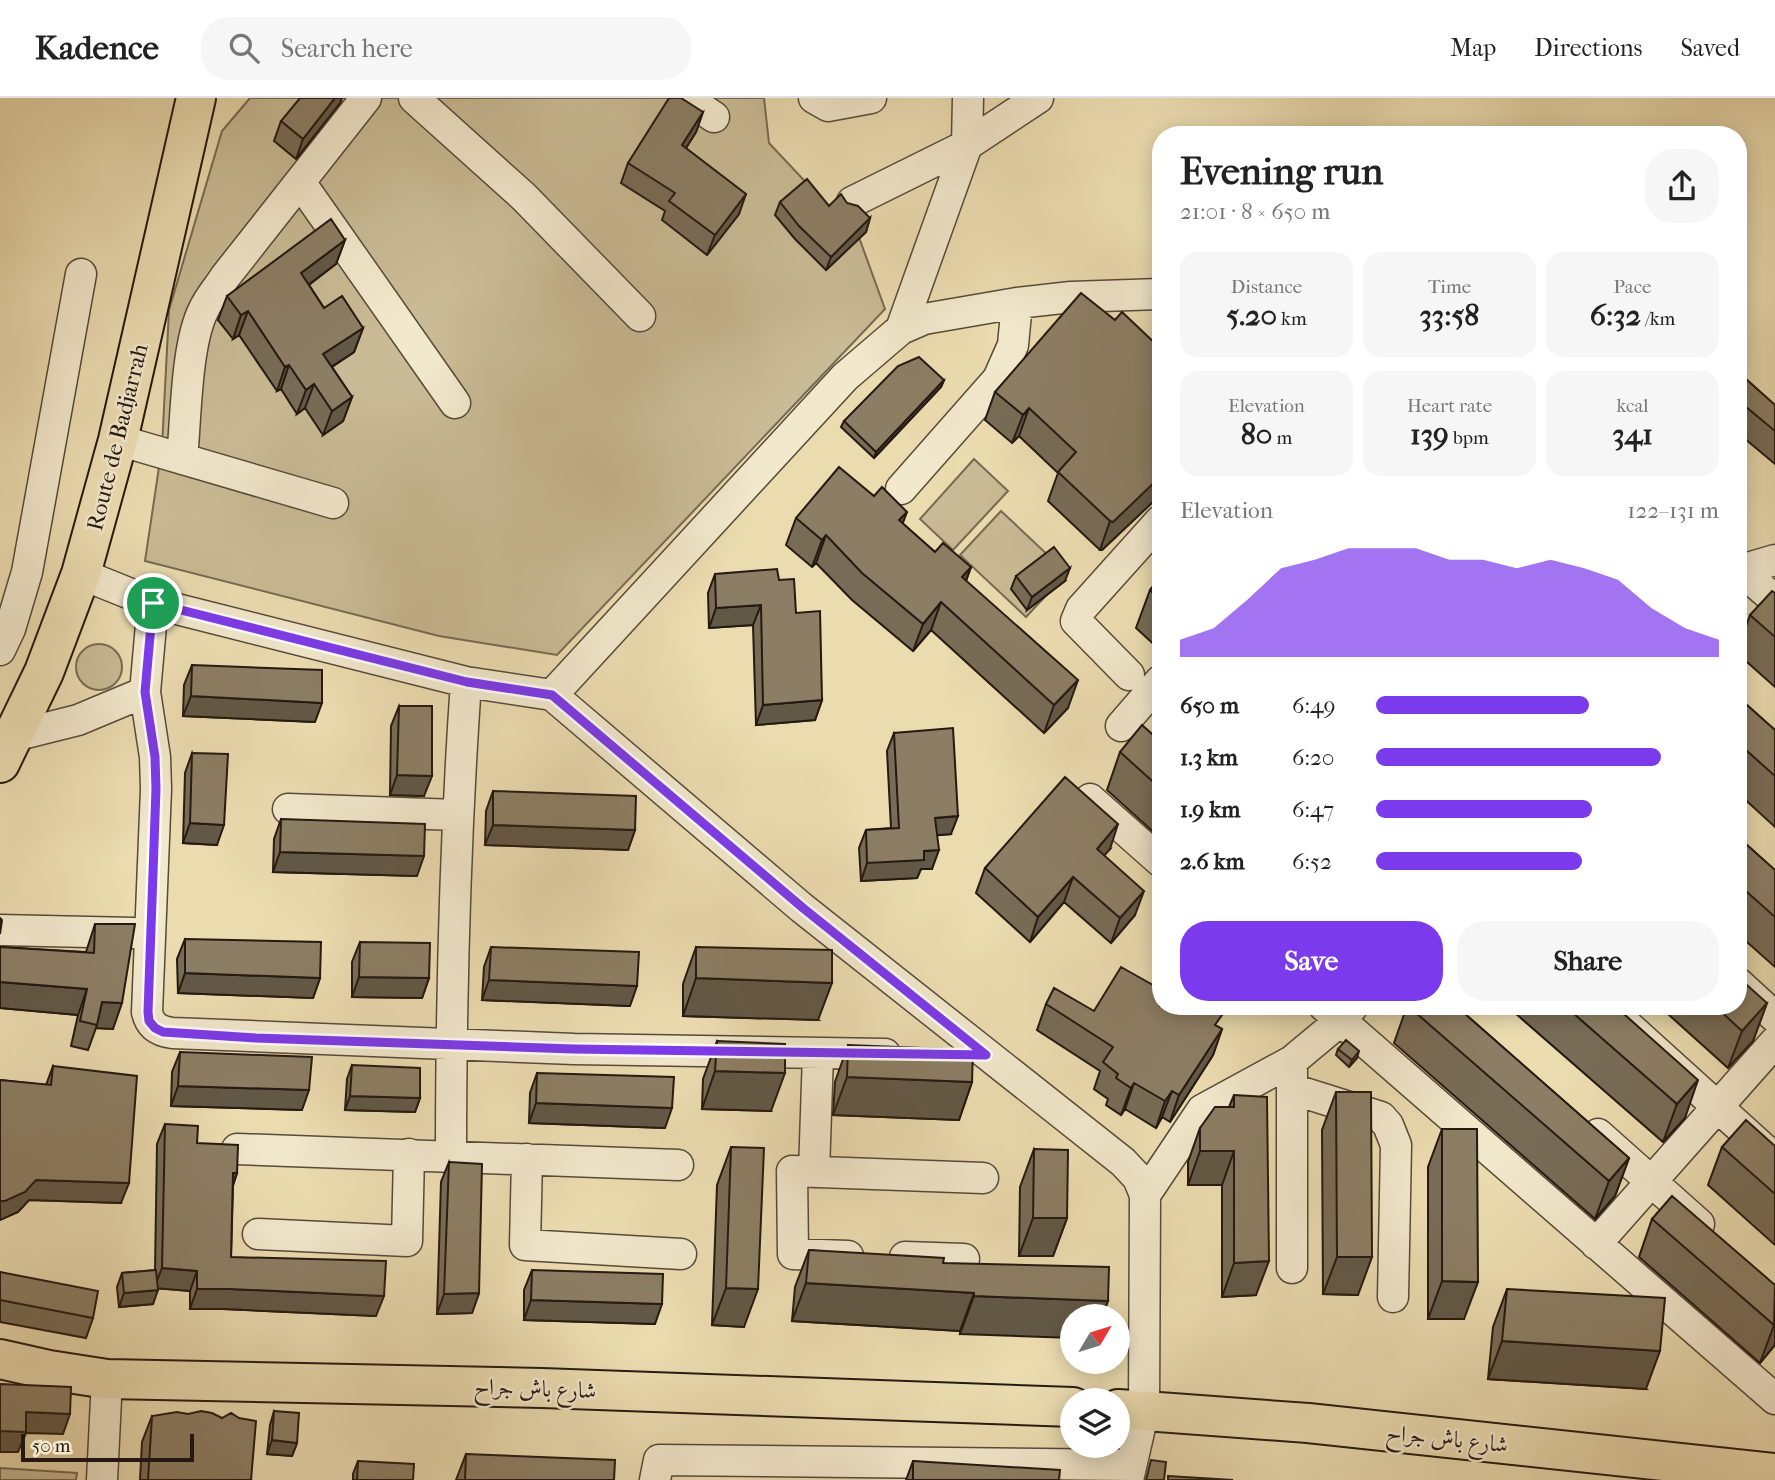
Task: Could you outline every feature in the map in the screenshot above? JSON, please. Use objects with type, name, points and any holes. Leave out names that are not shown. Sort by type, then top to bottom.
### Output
[{"type":"main road","name":"Route de Badjarrah","points":[[7,750],[44,672],[81,574],[118,440],[196,98]]},
{"type":"main road","name":"شارع باش جراح","points":[[0,1359],[107,1379],[542,1388],[1060,1407]]},
{"type":"main road","name":"شارع باش جراح","points":[[1131,1409],[1308,1423],[1775,1473]]},
{"type":"street","points":[[182,459],[192,353],[204,309],[225,277],[366,98]]},
{"type":"street","points":[[414,98],[524,197],[640,316]]},
{"type":"street","points":[[686,98],[714,117]]},
{"type":"street","points":[[814,98],[828,106],[871,98]]},
{"type":"street","points":[[901,329],[967,145],[968,98]]},
{"type":"street","points":[[852,202],[967,145],[1038,98]]},
{"type":"street","points":[[300,182],[455,403]]},
{"type":"street","points":[[0,650],[10,629],[27,572],[81,274]]},
{"type":"street","points":[[552,695],[845,377],[901,329],[924,319],[1017,303],[1071,297],[1152,294]]},
{"type":"street","points":[[901,489],[998,379],[1013,345],[1017,303]]},
{"type":"street","points":[[118,440],[333,503]]},
{"type":"street","points":[[1129,675],[1076,621],[1081,609],[1152,530]]},
{"type":"street","points":[[1747,569],[1775,560]]},
{"type":"street","points":[[81,574],[153,603],[467,682],[552,695],[803,908],[1123,1162],[1138,1178],[1145,1195],[1131,1409],[1130,1472],[659,1460],[655,1480]]},
{"type":"street","points":[[1747,577],[1775,600]]},
{"type":"street","points":[[153,603],[145,692],[155,757],[156,789],[148,1012],[149,1021],[155,1028],[163,1032],[373,1043],[909,1054]]},
{"type":"street","points":[[451,1156],[457,815],[467,682]]},
{"type":"street","points":[[1121,726],[1152,690]]},
{"type":"street","points":[[7,750],[145,692]]},
{"type":"street","points":[[1090,799],[1152,854]]},
{"type":"street","points":[[288,809],[457,815]]},
{"type":"street","points":[[0,930],[152,933]]},
{"type":"street","points":[[1747,991],[1775,1017]]},
{"type":"street","points":[[1145,1195],[1202,1110],[1292,1075],[1336,1015]]},
{"type":"street","points":[[1343,1015],[1596,1244],[1775,1399]]},
{"type":"street","points":[[1616,1015],[1775,1159]]},
{"type":"street","points":[[1596,1244],[1775,1042]]},
{"type":"street","points":[[814,1171],[818,1054]]},
{"type":"street","points":[[948,1055],[986,1055]]},
{"type":"street","points":[[1292,1075],[1292,1268]]},
{"type":"street","points":[[1292,1075],[1381,1117],[1388,1125],[1395,1145],[1394,1297]]},
{"type":"street","points":[[1578,1117],[1723,1245]]},
{"type":"street","points":[[237,1149],[678,1165]]},
{"type":"street","points":[[258,1234],[407,1241],[409,1154]]},
{"type":"street","points":[[527,1159],[525,1245],[681,1254]]},
{"type":"street","points":[[964,1259],[793,1254],[792,1171],[983,1178]]},
{"type":"street","points":[[102,1480],[107,1379]]},
{"type":"shaded area","points":[[250,98],[764,98],[769,143],[860,240],[885,309],[557,655],[439,636],[145,561],[162,447],[169,310],[222,131]]},
{"type":"shaded area","points":[[974,459],[1008,491],[953,550],[920,519]]},
{"type":"shaded area","points":[[1001,511],[1067,573],[1026,617],[960,555]]},
{"type":"shaded area","points":[[99,644],[115,651],[122,667],[115,683],[99,690],[83,683],[76,667],[83,651]]},
{"type":"shaded area","points":[[0,1468],[77,1473],[76,1480],[0,1480]]},
{"type":"building","points":[[300,98],[335,98],[303,139],[281,121]]},
{"type":"building","points":[[669,98],[681,98],[703,112],[682,145],[746,194],[715,235],[669,201],[675,193],[628,163]]},
{"type":"building","points":[[807,179],[829,206],[841,194],[847,203],[858,206],[870,218],[831,257],[799,226],[780,202]]},
{"type":"building","points":[[331,219],[345,240],[301,273],[324,308],[342,296],[363,328],[323,354],[352,397],[332,411],[314,384],[306,390],[289,365],[285,367],[248,311],[241,315],[227,296]]},
{"type":"building","points":[[1081,293],[1115,320],[1122,312],[1152,340],[1152,485],[1113,522],[1110,521],[1058,472],[1076,452],[1029,408],[1023,415],[995,392]]},
{"type":"building","points":[[919,357],[944,380],[876,452],[844,421],[898,366]]},
{"type":"building","points":[[1747,380],[1775,405],[1775,431],[1747,408]]},
{"type":"building","points":[[839,467],[874,496],[882,487],[907,512],[899,520],[935,552],[943,543],[971,567],[962,577],[1078,680],[1054,705],[941,602],[923,624],[862,573],[826,535],[822,540],[796,518]]},
{"type":"building","points":[[1054,547],[1070,568],[1032,597],[1016,576]]},
{"type":"building","points":[[777,569],[779,580],[794,579],[796,613],[820,611],[822,700],[763,705],[761,605],[716,608],[715,574]]},
{"type":"building","points":[[1772,591],[1775,593],[1775,637],[1750,615]]},
{"type":"building","points":[[192,665],[322,670],[322,703],[191,696]]},
{"type":"building","points":[[1747,705],[1775,730],[1775,776],[1747,751]]},
{"type":"building","points":[[399,706],[432,706],[432,776],[397,775]]},
{"type":"building","points":[[1142,725],[1152,734],[1152,781],[1120,752]]},
{"type":"building","points":[[953,728],[958,816],[935,818],[939,850],[924,851],[924,860],[867,863],[866,830],[899,828],[894,733]]},
{"type":"building","points":[[192,753],[228,754],[224,825],[190,823]]},
{"type":"building","points":[[1065,777],[1118,824],[1097,849],[1144,891],[1120,918],[1073,877],[1038,917],[985,868]]},
{"type":"building","points":[[493,791],[636,796],[635,830],[493,825]]},
{"type":"building","points":[[281,819],[425,824],[424,856],[280,852]]},
{"type":"building","points":[[1747,845],[1775,870],[1775,917],[1747,892]]},
{"type":"building","points":[[95,924],[135,924],[122,1003],[102,1002],[97,1025],[80,1021],[87,989],[0,982],[0,947],[94,953]]},
{"type":"building","points":[[185,939],[321,942],[320,978],[185,973]]},
{"type":"building","points":[[360,942],[430,943],[429,978],[359,977]]},
{"type":"building","points":[[491,947],[639,952],[637,986],[489,980]]},
{"type":"building","points":[[696,947],[832,950],[832,983],[696,978]]},
{"type":"building","points":[[1121,967],[1152,984],[1152,1015],[1222,1015],[1215,1025],[1222,1029],[1179,1095],[1172,1091],[1165,1101],[1134,1083],[1131,1088],[1116,1078],[1118,1074],[1103,1062],[1113,1047],[1046,1004],[1054,988],[1094,1011]]},
{"type":"building","points":[[1747,985],[1767,1003],[1742,1031],[1725,1015],[1747,1015]]},
{"type":"building","points":[[1418,1015],[1466,1015],[1629,1158],[1609,1181]]},
{"type":"building","points":[[1575,1015],[1625,1015],[1698,1080],[1677,1104]]},
{"type":"building","points":[[1346,1040],[1359,1051],[1352,1060],[1338,1049]]},
{"type":"building","points":[[717,1041],[785,1044],[785,1073],[715,1071]]},
{"type":"building","points":[[848,1045],[973,1050],[972,1082],[847,1077]]},
{"type":"building","points":[[180,1052],[312,1057],[309,1090],[178,1086]]},
{"type":"building","points":[[352,1065],[420,1068],[420,1098],[350,1096]]},
{"type":"building","points":[[53,1066],[137,1076],[129,1183],[36,1180],[25,1192],[0,1201],[0,1080],[51,1085]]},
{"type":"building","points":[[537,1073],[674,1077],[672,1108],[536,1103]]},
{"type":"building","points":[[1336,1092],[1371,1092],[1372,1257],[1337,1257]]},
{"type":"building","points":[[1234,1095],[1267,1097],[1269,1261],[1234,1263],[1234,1151],[1200,1151],[1200,1128],[1215,1107],[1234,1107]]},
{"type":"building","points":[[1746,1120],[1775,1146],[1775,1194],[1722,1147]]},
{"type":"building","points":[[165,1124],[198,1126],[197,1143],[238,1145],[237,1173],[233,1173],[231,1257],[386,1261],[384,1296],[197,1289],[197,1271],[162,1268]]},
{"type":"building","points":[[1442,1129],[1477,1129],[1478,1282],[1442,1281]]},
{"type":"building","points":[[731,1147],[764,1148],[758,1289],[726,1288]]},
{"type":"building","points":[[1034,1149],[1068,1150],[1067,1218],[1033,1218]]},
{"type":"building","points":[[449,1162],[482,1164],[479,1293],[444,1294]]},
{"type":"building","points":[[1672,1196],[1775,1285],[1774,1325],[1652,1219]]},
{"type":"building","points":[[809,1250],[944,1258],[943,1263],[1109,1267],[1108,1301],[974,1296],[974,1293],[806,1283]]},
{"type":"building","points":[[156,1270],[158,1290],[124,1293],[122,1273]]},
{"type":"building","points":[[532,1270],[663,1274],[662,1304],[531,1300]]},
{"type":"building","points":[[0,1272],[98,1291],[93,1318],[0,1300]]},
{"type":"building","points":[[1507,1289],[1665,1298],[1660,1351],[1502,1341]]},
{"type":"building","points":[[0,1384],[71,1387],[70,1414],[26,1412],[26,1432],[0,1431]]},
{"type":"building","points":[[201,1411],[222,1418],[231,1413],[239,1418],[256,1421],[251,1480],[148,1480],[152,1416]]},
{"type":"building","points":[[274,1411],[299,1413],[297,1443],[272,1440]]},
{"type":"building","points":[[466,1454],[615,1460],[614,1480],[465,1480]]},
{"type":"building","points":[[1151,1460],[1166,1462],[1164,1480],[1146,1480]]},
{"type":"building","points":[[358,1461],[414,1464],[413,1480],[357,1480]]},
{"type":"building","points":[[913,1461],[1060,1470],[1059,1480],[913,1480]]},
{"type":"building","points":[[1168,1476],[1233,1480],[1168,1480]]},
{"type":"route","points":[[153,603],[467,682],[552,695],[803,908],[986,1055],[818,1054],[373,1043],[172,1033],[155,1028],[149,1021],[148,1012],[156,789],[155,757],[145,692],[153,603]]}]
